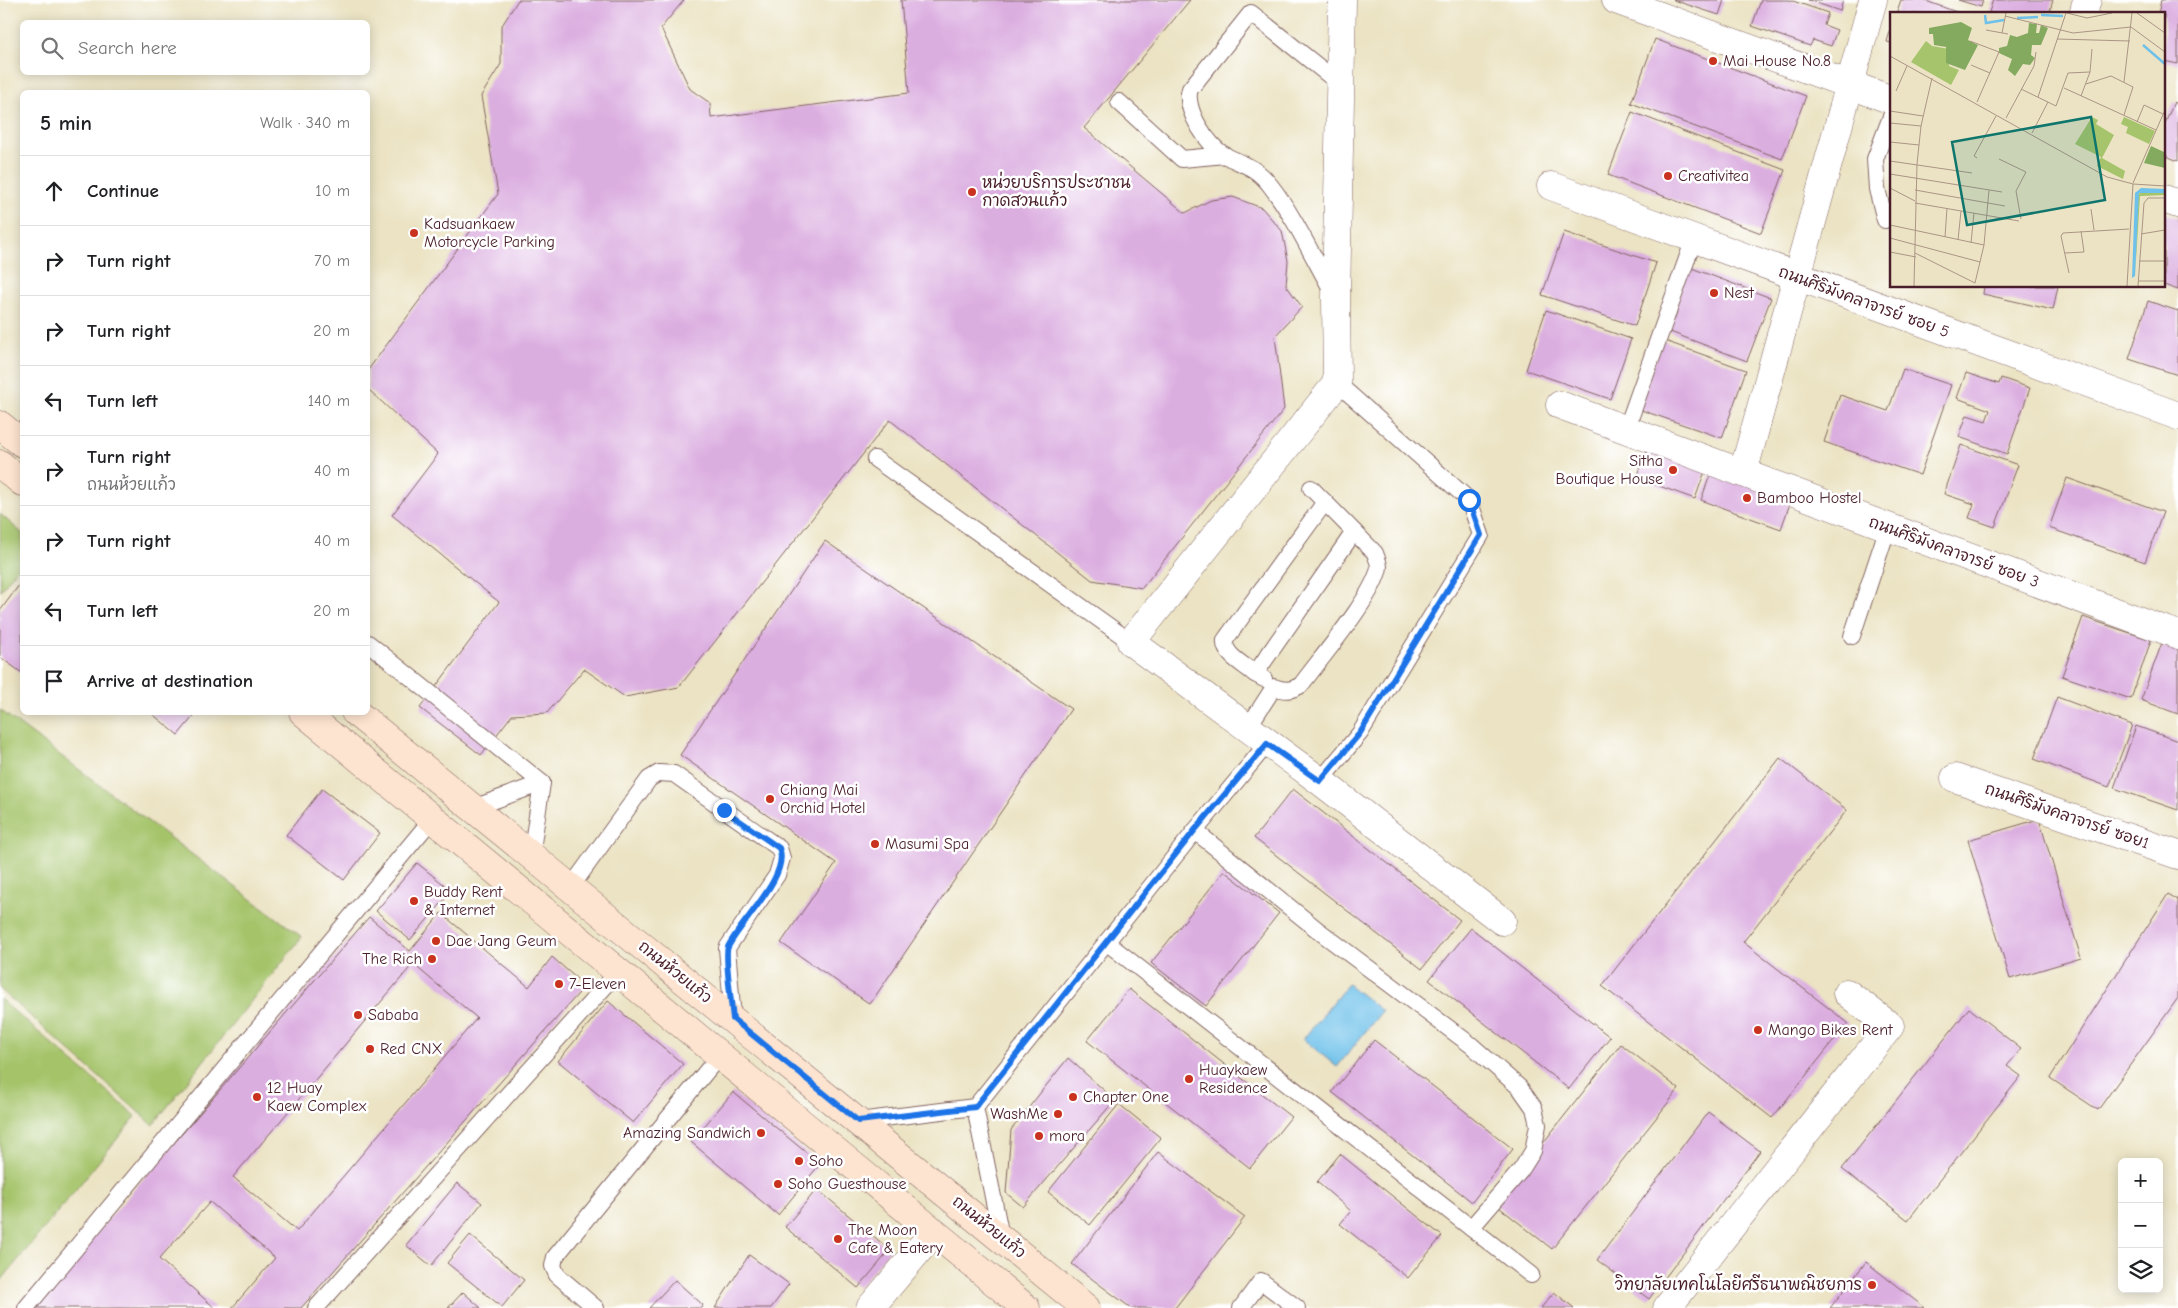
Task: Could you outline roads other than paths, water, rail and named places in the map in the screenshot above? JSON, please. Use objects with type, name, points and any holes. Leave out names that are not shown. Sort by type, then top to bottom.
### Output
[{"type":"main road","points":[[0,424],[20,440]]},
{"type":"main road","points":[[0,464],[20,480]]},
{"type":"main road","points":[[307,715],[1026,1308]]},
{"type":"main road","name":"ถนนห้วยแก้ว","points":[[359,715],[1086,1308]]},
{"type":"street","points":[[1342,0],[1336,298],[1337,383],[1131,642],[1320,781],[1502,921]]},
{"type":"street","points":[[1616,0],[1890,99]]},
{"type":"street","points":[[1744,474],[1874,0]]},
{"type":"street","name":"ถนนศิริมังคลาจารย์ ซอย 5","points":[[1551,186],[2178,416]]},
{"type":"street","points":[[2166,200],[2178,204]]},
{"type":"street","name":"ถนนศิริมังคลาจารย์ ซอย 3","points":[[1560,405],[2178,635]]},
{"type":"street","name":"ถนนศิริมังคลาจารย์ ซอย1","points":[[1955,778],[2178,854]]},
{"type":"street","points":[[1668,1308],[1890,1026],[1847,993]]},
{"type":"street","points":[[870,1308],[934,1232]]},
{"type":"lane","points":[[1224,155],[1199,126],[1191,110],[1188,95],[1190,89],[1251,12],[1340,84]]},
{"type":"lane","points":[[1119,102],[1182,159],[1224,155],[1247,164],[1268,182],[1279,196],[1336,298]]},
{"type":"lane","points":[[1885,220],[1877,189],[1875,159],[1890,119]]},
{"type":"lane","points":[[1626,430],[1694,239]]},
{"type":"lane","points":[[1320,781],[1360,733],[1481,535],[1469,500],[1337,383]]},
{"type":"lane","points":[[875,459],[1131,642]]},
{"type":"lane","points":[[1311,488],[1375,553],[1379,565],[1377,576],[1364,600],[1301,685],[1289,690],[1282,690],[1274,687],[1227,652],[1224,646],[1225,640],[1324,502]]},
{"type":"lane","points":[[1852,636],[1888,527]]},
{"type":"lane","points":[[1256,674],[1354,532]]},
{"type":"lane","points":[[370,645],[542,783]]},
{"type":"lane","points":[[858,1121],[975,1107],[1195,830],[1257,736],[1274,687]]},
{"type":"lane","points":[[570,887],[649,779],[659,772],[674,774],[779,848],[782,858],[777,875],[727,948],[733,1019]]},
{"type":"lane","points":[[473,808],[542,783]]},
{"type":"lane","points":[[531,856],[542,783]]},
{"type":"lane","points":[[26,1308],[432,819]]},
{"type":"lane","points":[[1195,830],[1319,931],[1471,1045],[1520,1088],[1534,1108],[1538,1124],[1533,1151],[1521,1170],[1471,1228]]},
{"type":"lane","points":[[1106,942],[1531,1275]]},
{"type":"lane","points":[[316,1308],[618,972]]},
{"type":"lane","points":[[596,1308],[557,1275],[553,1266],[555,1257],[720,1056]]},
{"type":"lane","points":[[975,1107],[1001,1237]]},
{"type":"lane","points":[[1240,1308],[1261,1281],[1297,1308]]},
{"type":"water","points":[[1348,984],[1382,1011],[1337,1067],[1303,1039]]},
{"type":"place","name":"Mai House No.8","points":[[1713,61]]},
{"type":"place","name":"Creativitea","points":[[1668,176]]},
{"type":"place","name":"หน่วยบริการประชาชน กาดสวนแก้ว","points":[[972,192]]},
{"type":"place","name":"Kadsuankaew Motorcycle Parking","points":[[414,233]]},
{"type":"place","name":"Nest","points":[[1714,293]]},
{"type":"place","name":"Sitha Boutique House","points":[[1673,470]]},
{"type":"place","name":"Bamboo Hostel","points":[[1747,498]]},
{"type":"place","name":"Chiang Mai Orchid Hotel","points":[[770,799]]},
{"type":"place","name":"Masumi Spa","points":[[875,844]]},
{"type":"place","name":"Buddy Rent & Internet","points":[[414,901]]},
{"type":"place","name":"Dae Jang Geum","points":[[436,941]]},
{"type":"place","name":"The Rich","points":[[432,959]]},
{"type":"place","name":"7-Eleven","points":[[559,984]]},
{"type":"place","name":"Sababa","points":[[358,1015]]},
{"type":"place","name":"Mango Bikes Rent","points":[[1758,1030]]},
{"type":"place","name":"Red CNX","points":[[370,1049]]},
{"type":"place","name":"Huaykaew Residence","points":[[1189,1079]]},
{"type":"place","name":"12 Huay Kaew Complex","points":[[257,1097]]},
{"type":"place","name":"Chapter One","points":[[1073,1097]]},
{"type":"place","name":"WashMe","points":[[1058,1114]]},
{"type":"place","name":"Amazing Sandwich","points":[[761,1133]]},
{"type":"place","name":"mora","points":[[1039,1136]]},
{"type":"place","name":"Soho","points":[[799,1161]]},
{"type":"place","name":"Soho Guesthouse","points":[[778,1184]]},
{"type":"place","name":"The Moon Cafe & Eatery","points":[[838,1239]]},
{"type":"place","name":"วิทยาลัยเทคโนโลยีศรีธนาพณิชยการ","points":[[1872,1285]]}]
